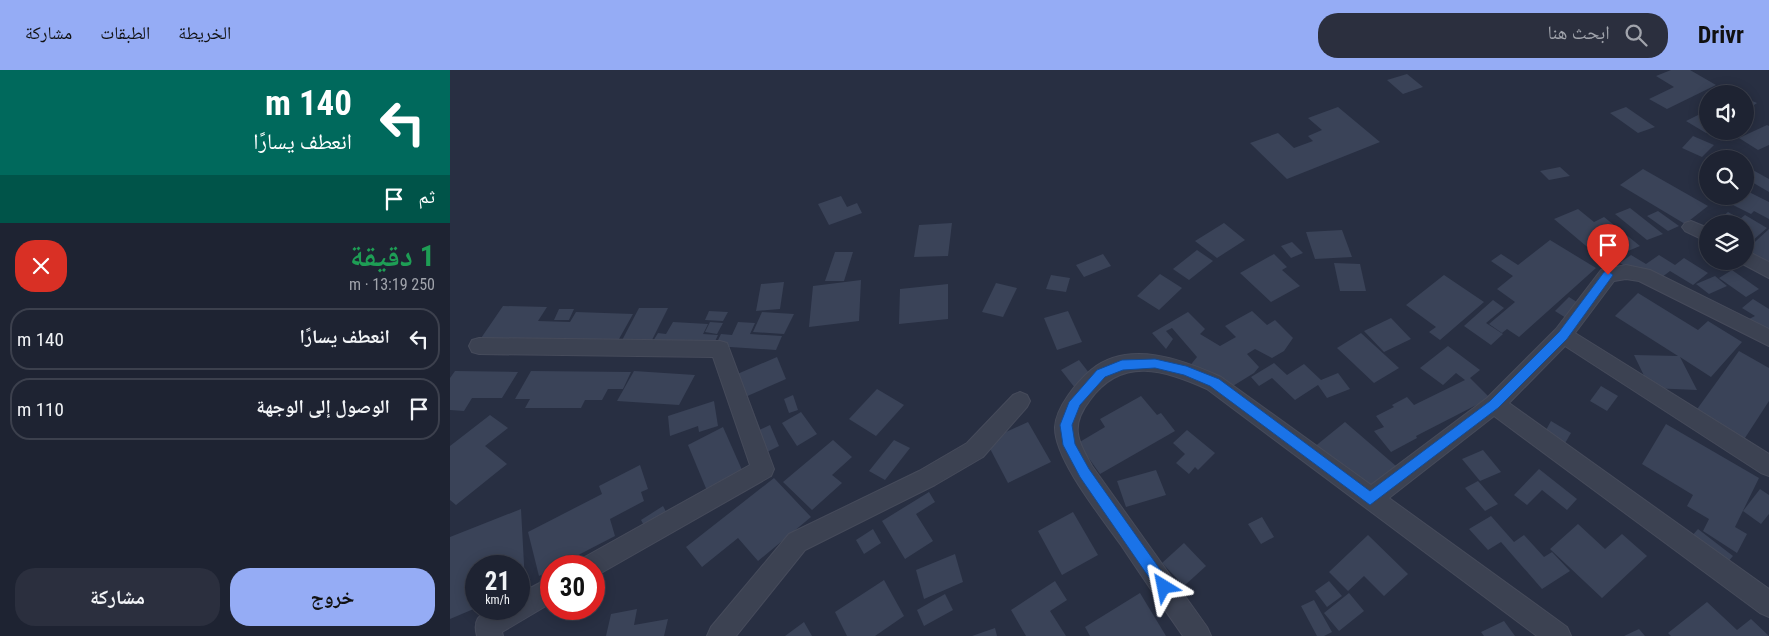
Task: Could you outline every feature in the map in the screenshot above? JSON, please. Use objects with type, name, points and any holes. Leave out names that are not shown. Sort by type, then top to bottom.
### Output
[{"type":"street","points":[[1691,227],[1699,231]]},
{"type":"street","points":[[1754,262],[1769,270]]},
{"type":"street","points":[[1370,499],[1494,404],[1563,335],[1608,275],[1626,272],[1644,275],[1769,338]]},
{"type":"street","points":[[1563,335],[1769,466]]},
{"type":"street","points":[[479,346],[720,348],[763,469],[605,559]]},
{"type":"street","points":[[1198,636],[1084,473],[1069,445],[1066,425],[1075,402],[1101,374],[1122,365],[1155,363],[1186,371],[1214,383],[1558,636]]},
{"type":"street","points":[[720,636],[798,542],[927,478],[975,450],[1020,401]]},
{"type":"street","points":[[1494,404],[1769,604]]},
{"type":"street","points":[[490,636],[487,626],[497,620]]},
{"type":"building","points":[[1671,70],[1690,70],[1716,85],[1699,85],[1699,93],[1667,109],[1649,99],[1674,87],[1656,76]]},
{"type":"building","points":[[1407,74],[1423,87],[1403,94],[1387,80]]},
{"type":"building","points":[[1338,107],[1380,142],[1287,179],[1250,143],[1278,133],[1294,148],[1313,141],[1308,136],[1322,130],[1308,118]]},
{"type":"building","points":[[1626,107],[1655,127],[1638,133],[1610,113]]},
{"type":"building","points":[[1699,114],[1699,129],[1686,121]]},
{"type":"building","points":[[1767,125],[1769,126],[1769,145],[1758,150],[1742,140],[1754,140],[1754,131]]},
{"type":"building","points":[[1693,136],[1714,145],[1709,150],[1699,150],[1699,156],[1682,148]]},
{"type":"building","points":[[1560,167],[1570,176],[1549,180],[1540,171]]},
{"type":"building","points":[[1643,169],[1699,201],[1699,205],[1708,206],[1685,224],[1620,185]]},
{"type":"building","points":[[1754,171],[1769,179],[1769,192],[1754,183]]},
{"type":"building","points":[[1754,194],[1769,202],[1769,219],[1754,211],[1751,214],[1733,205],[1754,205]]},
{"type":"building","points":[[841,196],[847,207],[857,203],[862,213],[829,225],[818,204]]},
{"type":"building","points":[[1630,208],[1663,234],[1647,240],[1615,214]]},
{"type":"building","points":[[1578,209],[1594,222],[1604,217],[1640,246],[1604,261],[1554,219]]},
{"type":"building","points":[[1658,211],[1679,226],[1668,231],[1647,216]]},
{"type":"building","points":[[1754,220],[1767,228],[1754,239]]},
{"type":"building","points":[[952,223],[948,256],[914,257],[919,225]]},
{"type":"building","points":[[1224,223],[1245,240],[1217,258],[1195,241]]},
{"type":"building","points":[[1769,229],[1769,268],[1754,259],[1754,243]]},
{"type":"building","points":[[1342,230],[1352,257],[1315,259],[1306,232]]},
{"type":"building","points":[[1550,240],[1596,268],[1519,337],[1507,329],[1502,333],[1489,324],[1515,302],[1497,289],[1513,276],[1491,261],[1501,254],[1518,265]]},
{"type":"building","points":[[1292,242],[1303,253],[1291,258],[1281,246]]},
{"type":"building","points":[[1197,250],[1213,261],[1189,280],[1173,269]]},
{"type":"building","points":[[835,252],[853,252],[844,281],[825,281]]},
{"type":"building","points":[[1103,254],[1111,266],[1084,277],[1076,265]]},
{"type":"building","points":[[1274,254],[1287,267],[1282,270],[1300,286],[1271,302],[1240,273]]},
{"type":"building","points":[[1631,255],[1646,264],[1659,255],[1675,265],[1684,258],[1699,267],[1699,270],[1708,273],[1693,285],[1670,271],[1653,284],[1620,263]]},
{"type":"building","points":[[1334,263],[1360,264],[1366,291],[1340,291]]},
{"type":"building","points":[[1732,270],[1759,289],[1746,297],[1719,278]]},
{"type":"building","points":[[1160,274],[1182,288],[1159,310],[1137,296]]},
{"type":"building","points":[[1051,275],[1070,278],[1066,292],[1046,289]]},
{"type":"building","points":[[1444,275],[1484,302],[1440,340],[1429,332],[1436,327],[1406,305]]},
{"type":"building","points":[[1715,276],[1727,286],[1709,294],[1696,284]]},
{"type":"building","points":[[861,280],[859,321],[809,327],[813,286]]},
{"type":"building","points":[[784,282],[780,309],[756,311],[761,284]]},
{"type":"building","points":[[996,283],[1017,288],[1003,317],[982,312]]},
{"type":"building","points":[[948,284],[948,319],[899,324],[900,289]]},
{"type":"building","points":[[1638,293],[1698,330],[1708,321],[1742,342],[1711,377],[1680,357],[1697,390],[1650,388],[1634,355],[1678,356],[1615,316]]},
{"type":"building","points":[[1569,297],[1580,304],[1566,318],[1555,311]]},
{"type":"building","points":[[1753,299],[1769,309],[1769,334],[1749,319],[1755,316],[1742,308]]},
{"type":"building","points":[[1493,300],[1504,308],[1486,323],[1503,334],[1491,345],[1464,326]]},
{"type":"building","points":[[503,306],[547,307],[538,321],[570,322],[576,312],[633,314],[614,348],[477,344]]},
{"type":"building","points":[[639,308],[668,308],[648,348],[618,348]]},
{"type":"building","points":[[559,309],[574,309],[569,320],[554,320]]},
{"type":"building","points":[[709,311],[728,312],[723,321],[705,320]]},
{"type":"building","points":[[1068,311],[1082,342],[1057,350],[1044,318]]},
{"type":"building","points":[[1252,311],[1267,325],[1275,320],[1293,338],[1284,351],[1272,358],[1255,349],[1247,354],[1259,367],[1254,373],[1220,394],[1184,373],[1197,357],[1172,328],[1166,331],[1173,339],[1166,349],[1152,333],[1188,312],[1205,329],[1200,334],[1220,346],[1236,337],[1225,326]]},
{"type":"building","points":[[762,312],[794,314],[784,334],[753,332]]},
{"type":"building","points":[[1391,318],[1411,339],[1384,352],[1364,331]]},
{"type":"building","points":[[673,322],[708,324],[703,334],[718,335],[711,350],[650,346],[658,333],[666,334]]},
{"type":"building","points":[[710,322],[723,323],[717,334],[705,332]]},
{"type":"building","points":[[738,322],[755,323],[750,334],[782,336],[776,350],[715,346],[721,334],[732,335]]},
{"type":"building","points":[[1361,333],[1399,368],[1374,383],[1337,348]]},
{"type":"building","points":[[1448,346],[1480,370],[1470,378],[1490,398],[1416,436],[1417,438],[1391,452],[1374,431],[1384,427],[1376,416],[1394,407],[1392,405],[1407,397],[1414,405],[1465,380],[1456,373],[1443,385],[1420,368]]},
{"type":"building","points":[[1739,351],[1769,368],[1769,401],[1743,441],[1695,412]]},
{"type":"building","points":[[777,357],[786,379],[736,401],[728,378]]},
{"type":"building","points":[[1079,360],[1093,378],[1075,388],[1061,370]]},
{"type":"building","points":[[1274,363],[1287,375],[1304,364],[1321,380],[1338,373],[1350,389],[1327,398],[1318,385],[1295,400],[1272,378],[1259,386],[1251,377]]},
{"type":"building","points":[[455,371],[518,372],[502,398],[472,398],[464,411],[450,410],[450,378]]},
{"type":"building","points":[[531,371],[631,372],[623,389],[608,389],[602,400],[585,400],[581,408],[525,408],[530,399],[515,399]]},
{"type":"building","points":[[634,371],[695,375],[679,405],[617,401]]},
{"type":"building","points":[[1601,386],[1618,396],[1607,411],[1590,401]]},
{"type":"building","points":[[877,389],[904,405],[876,436],[849,419]]},
{"type":"building","points":[[793,395],[798,410],[789,413],[784,399]]},
{"type":"building","points":[[1141,396],[1157,415],[1161,413],[1175,431],[1100,474],[1078,443],[1105,427],[1100,419]]},
{"type":"building","points":[[714,401],[718,426],[699,432],[698,426],[670,436],[668,416]]},
{"type":"building","points":[[801,412],[817,434],[797,446],[782,423]]},
{"type":"building","points":[[490,415],[508,428],[485,446],[507,464],[456,505],[450,500],[450,446]]},
{"type":"building","points":[[1551,421],[1571,433],[1561,450],[1541,439]]},
{"type":"building","points":[[1028,422],[1051,462],[1008,483],[986,441]]},
{"type":"building","points":[[1345,422],[1396,466],[1368,492],[1308,452]]},
{"type":"building","points":[[1666,424],[1759,478],[1735,527],[1747,534],[1737,553],[1703,531],[1709,519],[1687,506],[1693,495],[1642,464]]},
{"type":"building","points":[[770,425],[779,446],[759,456],[751,434]]},
{"type":"building","points":[[723,427],[746,479],[710,498],[688,445]]},
{"type":"building","points":[[1187,430],[1215,453],[1198,470],[1195,467],[1189,474],[1176,463],[1185,454],[1173,443]]},
{"type":"building","points":[[833,440],[852,457],[832,475],[842,483],[812,510],[783,482]]},
{"type":"building","points":[[894,440],[910,448],[885,480],[869,471]]},
{"type":"building","points":[[1483,450],[1501,472],[1480,481],[1462,459]]},
{"type":"building","points":[[640,465],[648,489],[641,492],[644,501],[610,519],[615,536],[578,555],[540,555],[539,576],[528,532],[602,494],[599,486]]},
{"type":"building","points":[[1539,469],[1577,499],[1567,510],[1542,490],[1527,505],[1514,495]]},
{"type":"building","points":[[1156,470],[1166,495],[1126,507],[1117,481]]},
{"type":"building","points":[[774,478],[811,517],[758,561],[738,538],[702,567],[686,547]]},
{"type":"building","points":[[1478,481],[1498,504],[1485,511],[1465,488]]},
{"type":"building","points":[[1760,489],[1769,495],[1769,514],[1761,524],[1743,511]]},
{"type":"building","points":[[929,492],[935,502],[916,514],[933,541],[905,559],[882,521]]},
{"type":"building","points":[[663,506],[670,519],[648,533],[641,520]]},
{"type":"building","points":[[521,509],[524,555],[465,555],[465,613],[450,619],[450,537]]},
{"type":"building","points":[[1073,512],[1098,555],[1062,575],[1038,531]]},
{"type":"building","points":[[1491,516],[1514,542],[1524,535],[1544,557],[1552,552],[1570,571],[1542,589],[1501,542],[1488,550],[1469,529]]},
{"type":"building","points":[[1262,517],[1274,537],[1261,544],[1248,524]]},
{"type":"building","points":[[1578,524],[1605,549],[1622,534],[1647,556],[1602,598],[1550,549]]},
{"type":"building","points":[[873,529],[881,543],[864,554],[856,540]]},
{"type":"building","points":[[1698,529],[1733,556],[1718,573],[1683,546]]},
{"type":"building","points":[[1368,535],[1408,574],[1384,596],[1364,576],[1348,591],[1329,572]]},
{"type":"building","points":[[1184,543],[1206,566],[1184,586],[1162,563]]},
{"type":"building","points":[[955,554],[963,582],[924,599],[916,570]]},
{"type":"building","points":[[884,580],[904,616],[875,636],[847,636],[835,612]]},
{"type":"building","points":[[1055,581],[1067,600],[1050,611],[1066,636],[1026,636],[1011,610]]},
{"type":"building","points":[[1329,581],[1342,596],[1327,607],[1315,591]]},
{"type":"building","points":[[1140,593],[1166,636],[1090,636],[1085,627]]},
{"type":"building","points":[[1349,593],[1364,611],[1339,631],[1324,613]]},
{"type":"building","points":[[945,594],[953,610],[924,626],[917,610]]},
{"type":"building","points":[[1314,600],[1332,632],[1324,636],[1317,636],[1301,606]]},
{"type":"building","points":[[1707,602],[1737,630],[1751,619],[1769,636],[1671,636],[1668,633]]},
{"type":"building","points":[[637,609],[634,625],[668,619],[664,636],[606,636],[611,614]]},
{"type":"building","points":[[1504,621],[1515,636],[1484,636],[1481,632]]},
{"type":"building","points":[[804,622],[812,636],[785,636]]},
{"type":"building","points":[[995,628],[997,636],[972,636]]},
{"type":"building","points":[[1639,629],[1645,636],[1624,636]]},
{"type":"route","points":[[1164,587],[1084,473],[1069,445],[1066,425],[1075,402],[1101,374],[1122,365],[1155,363],[1186,371],[1214,383],[1370,499],[1494,404],[1563,335],[1608,275]]}]
